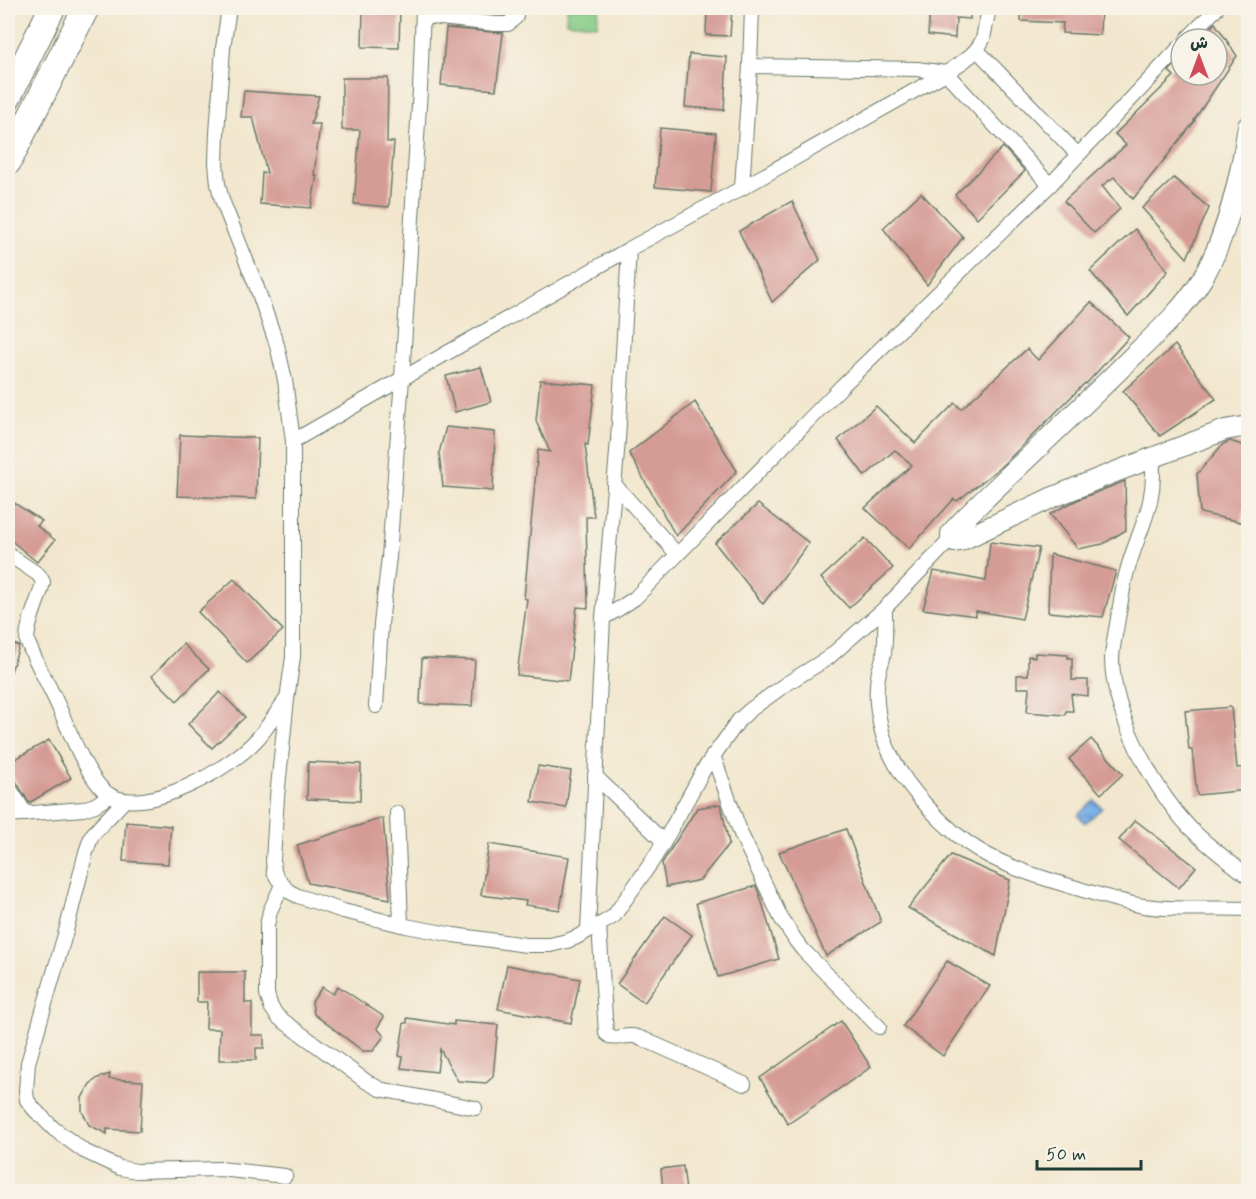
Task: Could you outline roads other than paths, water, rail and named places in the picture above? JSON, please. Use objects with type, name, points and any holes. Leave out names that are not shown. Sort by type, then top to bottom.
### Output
[{"type":"highway","points":[[8,97],[52,8]]},
{"type":"highway","points":[[8,162],[86,8]]},
{"type":"street","points":[[229,8],[223,48],[217,133],[218,184],[277,345],[285,380],[292,441],[292,657],[277,797],[274,872],[288,891],[343,911],[400,925],[526,945],[559,943],[577,937],[614,916],[664,842],[692,789],[733,727],[750,710],[828,658],[885,608],[951,539],[951,533],[964,519],[1091,399],[1189,298],[1206,270],[1220,238],[1236,187],[1248,126]]},
{"type":"street","points":[[376,706],[402,378],[423,12],[495,24],[508,24],[516,17],[516,8]]},
{"type":"street","points":[[742,188],[752,8]]},
{"type":"street","points":[[292,441],[629,249],[946,73],[977,50],[983,39],[988,8]]},
{"type":"street","points":[[1199,27],[1217,8]]},
{"type":"street","points":[[977,50],[1078,155]]},
{"type":"street","points":[[603,618],[634,598],[842,386],[1050,185],[1169,59]]},
{"type":"street","points":[[750,66],[917,69],[946,73],[1050,185]]},
{"type":"street","points":[[629,249],[618,440],[603,618],[595,776],[594,927],[606,1033],[609,1037],[630,1035],[643,1039],[744,1084]]},
{"type":"street","points":[[951,539],[957,542],[970,537],[1051,498],[1152,457],[1225,430],[1248,426]]},
{"type":"street","points":[[1152,457],[1154,483],[1151,503],[1126,575],[1113,648],[1112,661],[1116,689],[1137,748],[1179,816],[1203,840],[1248,876]]},
{"type":"street","points":[[614,484],[677,554]]},
{"type":"street","points":[[8,554],[39,575],[43,582],[29,626],[27,641],[88,769],[108,794],[124,801],[161,797],[188,786],[234,759],[258,739],[287,699]]},
{"type":"street","points":[[885,608],[885,645],[877,697],[884,736],[893,759],[911,786],[952,831],[978,850],[999,861],[1061,884],[1104,896],[1142,906],[1163,908],[1248,909]]},
{"type":"street","points":[[713,755],[741,834],[781,918],[804,950],[879,1027]]},
{"type":"street","points":[[595,776],[664,842]]},
{"type":"street","points":[[8,786],[26,814]]},
{"type":"street","points":[[8,815],[83,809],[104,800],[108,794]]},
{"type":"street","points":[[124,801],[92,835],[86,852],[28,1063],[27,1100],[54,1128],[84,1151],[120,1168],[136,1171],[220,1169],[285,1176]]},
{"type":"street","points":[[397,813],[400,925]]},
{"type":"street","points":[[282,885],[270,911],[266,948],[267,994],[271,1007],[278,1017],[380,1089],[475,1108]]},
{"type":"street","points":[[625,1191],[642,1191]]},
{"type":"water","points":[[1094,800],[1102,808],[1085,823],[1078,815]]}]
